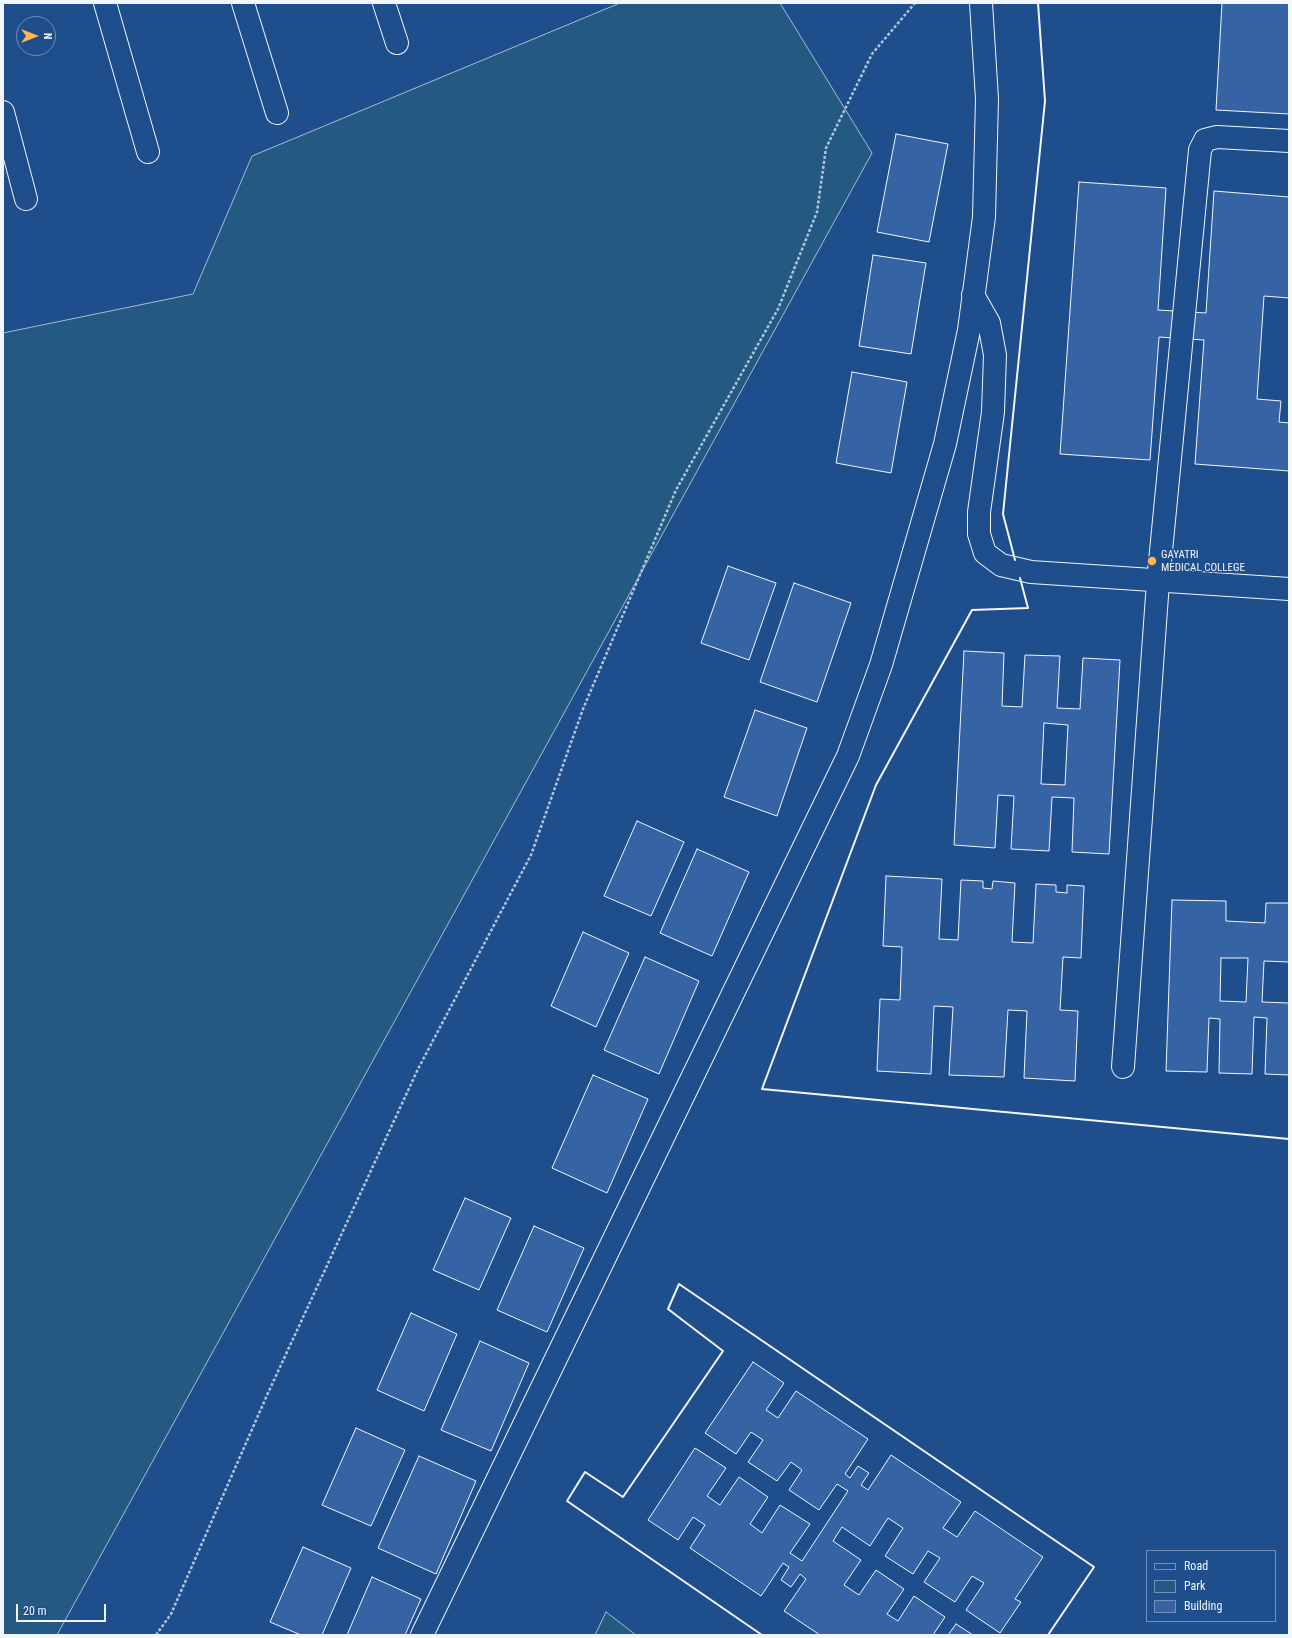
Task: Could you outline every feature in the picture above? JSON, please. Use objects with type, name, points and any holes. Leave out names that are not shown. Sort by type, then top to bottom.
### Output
[{"type":"street","points":[[105,3],[148,152]]},
{"type":"street","points":[[243,3],[277,112]]},
{"type":"street","points":[[384,3],[397,43]]},
{"type":"street","points":[[422,1635],[848,756],[881,665],[945,444],[968,330],[984,217],[987,99],[981,3]]},
{"type":"street","points":[[3,112],[26,199]]},
{"type":"street","points":[[1123,1067],[1158,582],[1200,150],[1205,140],[1217,137],[1289,140]]},
{"type":"street","points":[[973,295],[988,323],[994,355],[992,412],[979,512],[979,534],[985,553],[1000,565],[1030,572],[1158,582],[1289,589]]},
{"type":"path","points":[[156,1635],[172,1614],[268,1393],[418,1069],[531,855],[583,709],[676,490],[778,309],[817,212],[826,148],[872,54],[915,3]]},
{"type":"green space","points":[[620,3],[780,3],[872,153],[57,1635],[3,1635],[3,333],[193,294],[252,156]]},
{"type":"green space","points":[[606,1612],[636,1635],[595,1635]]},
{"type":"building","points":[[1222,3],[1289,3],[1289,114],[1216,110]]},
{"type":"building","points":[[896,134],[948,144],[929,242],[877,232]]},
{"type":"building","points":[[1079,182],[1166,188],[1158,310],[1206,313],[1214,191],[1289,197],[1289,298],[1264,296],[1257,399],[1281,401],[1279,422],[1289,423],[1289,471],[1195,464],[1204,340],[1159,337],[1150,460],[1060,454]]},
{"type":"building","points":[[873,255],[926,263],[911,354],[859,346]]},
{"type":"building","points":[[852,372],[907,382],[891,473],[836,463]]},
{"type":"building","points":[[728,566],[776,583],[749,660],[701,643]]},
{"type":"building","points":[[794,583],[851,603],[817,702],[760,682]]},
{"type":"building","points":[[964,651],[1004,653],[1002,706],[1022,707],[1025,655],[1060,656],[1057,708],[1080,709],[1083,658],[1120,660],[1109,854],[1072,852],[1074,798],[1052,797],[1049,851],[1011,849],[1014,796],[998,795],[995,848],[954,845]],"holes":[[[1044,723],[1068,725],[1065,785],[1041,784]]]},
{"type":"building","points":[[755,710],[807,728],[777,816],[724,797]]},
{"type":"building","points":[[637,821],[684,842],[651,916],[604,896]]},
{"type":"building","points":[[697,849],[749,872],[712,956],[660,933]]},
{"type":"building","points":[[886,876],[942,879],[939,939],[958,940],[961,880],[983,881],[983,888],[992,889],[993,881],[1015,883],[1012,942],[1033,943],[1036,884],[1056,885],[1056,892],[1067,893],[1067,885],[1084,886],[1081,958],[1063,957],[1060,1010],[1078,1011],[1075,1081],[1024,1078],[1027,1011],[1008,1010],[1004,1077],[949,1075],[953,1007],[934,1006],[931,1074],[877,1071],[880,999],[900,1000],[902,947],[883,946]]},
{"type":"building","points":[[1172,900],[1226,901],[1226,921],[1265,923],[1266,903],[1289,903],[1289,962],[1264,961],[1262,1002],[1289,1003],[1289,1075],[1265,1074],[1267,1018],[1254,1017],[1252,1074],[1219,1073],[1220,1019],[1209,1018],[1207,1072],[1166,1071]],"holes":[[[1221,958],[1248,958],[1246,1002],[1220,1001]]]},
{"type":"building","points":[[583,932],[629,953],[596,1027],[551,1006]]},
{"type":"building","points":[[645,957],[699,981],[659,1074],[604,1050]]},
{"type":"building","points":[[593,1075],[648,1099],[607,1193],[552,1168]]},
{"type":"building","points":[[465,1198],[511,1218],[479,1290],[433,1270]]},
{"type":"building","points":[[534,1226],[584,1248],[547,1332],[497,1310]]},
{"type":"building","points":[[411,1313],[457,1334],[424,1411],[377,1390]]},
{"type":"building","points":[[480,1341],[529,1363],[491,1451],[441,1430]]},
{"type":"building","points":[[753,1362],[784,1383],[766,1410],[778,1418],[796,1391],[868,1439],[845,1474],[850,1478],[858,1466],[869,1473],[861,1485],[868,1490],[891,1455],[961,1502],[943,1528],[957,1537],[975,1511],[1043,1557],[1015,1599],[1021,1602],[1000,1633],[966,1610],[984,1583],[972,1576],[955,1602],[924,1582],[940,1558],[928,1551],[913,1574],[885,1556],[903,1528],[888,1518],[870,1546],[842,1527],[833,1541],[861,1560],[844,1585],[859,1595],[876,1570],[904,1589],[887,1614],[898,1621],[914,1596],[945,1617],[933,1635],[820,1635],[784,1611],[806,1579],[800,1574],[791,1587],[781,1580],[789,1567],[783,1563],[761,1596],[690,1548],[705,1525],[693,1517],[678,1540],[648,1520],[695,1448],[726,1468],[707,1496],[720,1505],[739,1477],[768,1497],[750,1524],[762,1533],[780,1505],[810,1524],[790,1553],[802,1561],[848,1491],[837,1484],[819,1510],[789,1490],[802,1470],[791,1462],[777,1481],[748,1462],[763,1440],[751,1432],[736,1454],[705,1433]]},
{"type":"building","points":[[356,1428],[405,1450],[371,1526],[322,1505]]},
{"type":"building","points":[[419,1456],[476,1481],[436,1574],[378,1548]]},
{"type":"building","points":[[303,1547],[351,1568],[322,1635],[301,1635],[270,1622]]},
{"type":"building","points":[[372,1577],[421,1599],[405,1635],[347,1635]]},
{"type":"building","points":[[956,1624],[973,1635],[948,1635]]},
{"type":"wall","points":[[1015,560],[1003,514],[1045,101],[1038,3]]},
{"type":"wall","points":[[1020,578],[1028,608],[972,610],[876,785],[762,1089],[1289,1139]]},
{"type":"wall","points":[[762,1635],[567,1501],[585,1472],[623,1497],[723,1351],[668,1309],[679,1284],[1094,1567],[1048,1635]]},
{"type":"place","name":"GAYATRI MEDICAL COLLEGE","points":[[1152,561]]}]
